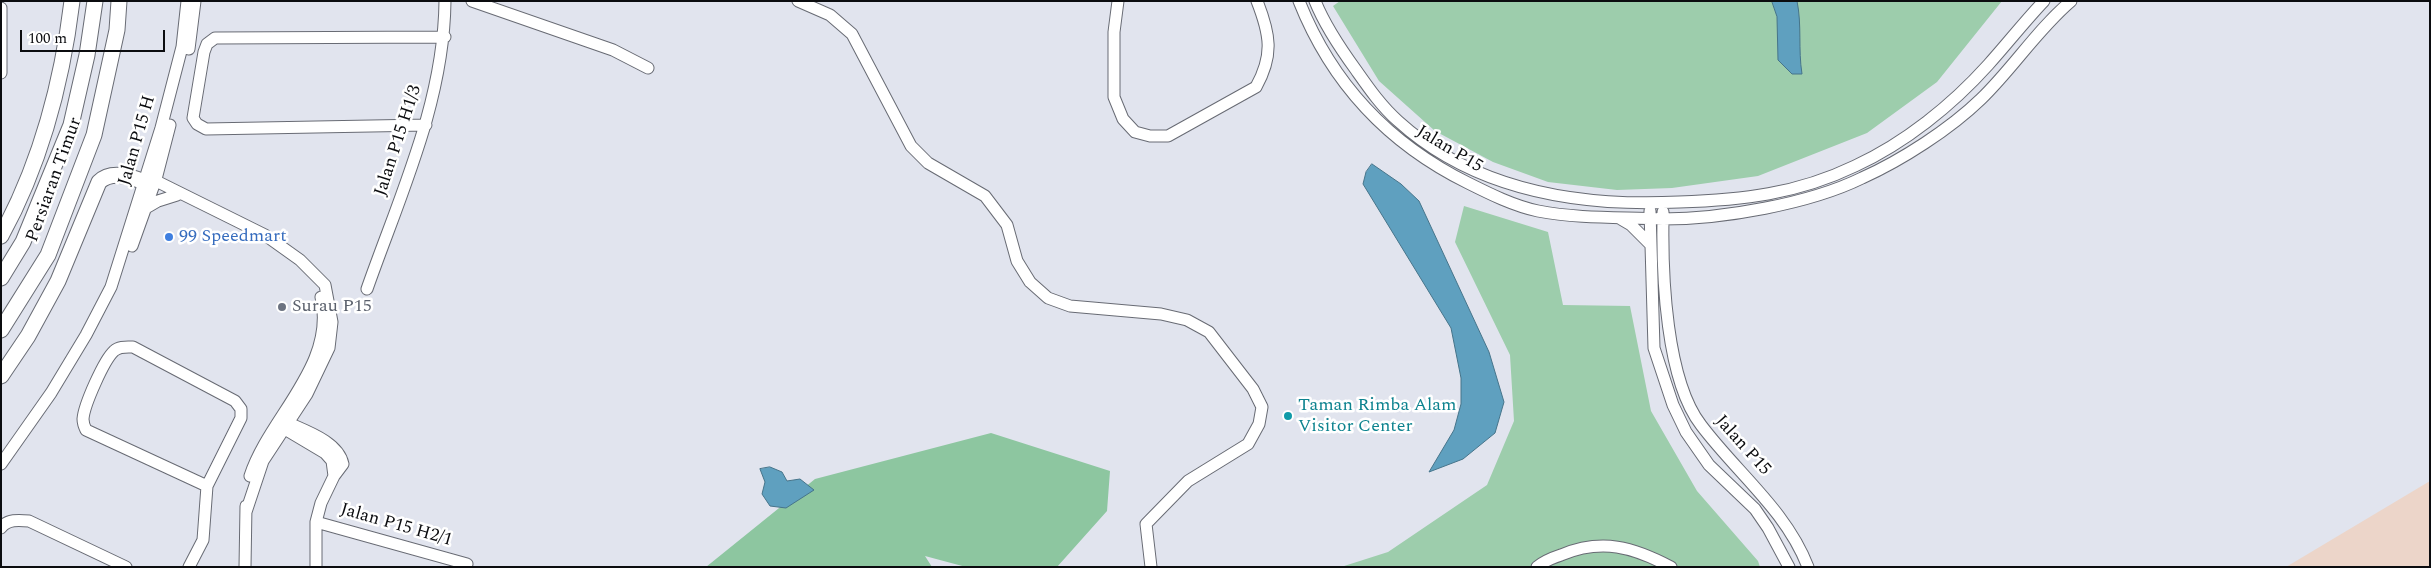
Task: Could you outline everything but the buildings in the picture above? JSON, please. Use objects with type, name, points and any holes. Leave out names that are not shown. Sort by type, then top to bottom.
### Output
[{"type":"main road","points":[[1,236],[34,166],[55,99],[72,1]]},
{"type":"main road","name":"Persiaran Timur","points":[[1,278],[23,242],[71,125],[88,55],[95,1]]},
{"type":"main road","name":"Persiaran Timur","points":[[1,330],[48,254],[94,135],[117,30],[120,1]]},
{"type":"main road","points":[[2,375],[28,336],[58,281],[99,182],[105,176],[114,174],[147,180]]},
{"type":"street","name":"Jalan P15 H","points":[[111,287],[147,180],[162,128],[182,47],[187,1]]},
{"type":"street","name":"Jalan P15 H","points":[[1,464],[51,393],[86,335],[111,287],[121,273],[146,208],[147,180],[160,164],[189,49],[195,1]]},
{"type":"street","name":"Jalan P15 H1/3","points":[[367,289],[426,125],[445,37],[445,1]]},
{"type":"street","points":[[472,1],[613,50],[648,68]]},
{"type":"street","points":[[798,1],[830,15],[852,34],[911,146],[928,163],[985,196],[1007,225],[1017,261],[1030,282],[1048,298],[1070,306],[1161,314],[1187,320],[1209,332],[1254,389],[1262,407],[1259,424],[1248,444],[1188,481],[1146,524],[1151,567]]},
{"type":"street","points":[[1118,1],[1114,32],[1114,97],[1123,120],[1134,132],[1150,136],[1168,136],[1256,87],[1263,74],[1269,51],[1269,33],[1257,1]]},
{"type":"street","name":"Jalan P15","points":[[1299,1],[1308,23],[1354,97],[1388,132],[1437,168],[1492,196],[1537,211],[1619,218],[1650,218]]},
{"type":"street","name":"Jalan P15","points":[[1315,1],[1322,18],[1370,90],[1397,120],[1460,165],[1494,180],[1543,194],[1580,200],[1650,203],[1735,199],[1781,193],[1855,166],[1920,126],[1951,101],[1988,65],[2044,1]]},
{"type":"street","points":[[1650,218],[1684,219],[1775,206],[1833,190],[1862,178],[1940,132],[1981,99],[2053,16],[2071,1]]},
{"type":"street","points":[[1,8],[1,73]]},
{"type":"street","points":[[1308,23],[1322,18]]},
{"type":"street","points":[[426,125],[206,129],[197,124],[192,118],[204,52],[207,44],[215,38],[445,37]]},
{"type":"street","points":[[160,164],[164,176],[179,194]]},
{"type":"street","points":[[1855,166],[1862,178]]},
{"type":"street","points":[[147,180],[265,235],[292,254],[325,285],[332,322],[329,348],[307,394],[300,420],[306,437]]},
{"type":"street","points":[[146,208],[158,201],[179,194]]},
{"type":"street","name":"Jalan P15","points":[[1650,203],[1654,348],[1673,405],[1686,432],[1709,465],[1755,509],[1768,528],[1789,567]]},
{"type":"street","name":"Jalan P15","points":[[1663,203],[1662,243],[1672,344],[1681,384],[1699,423],[1777,513],[1801,550],[1808,567]]},
{"type":"street","points":[[1619,218],[1635,228],[1650,244]]},
{"type":"street","points":[[1662,243],[1672,228],[1684,219]]},
{"type":"street","points":[[246,512],[263,461],[273,446],[281,423],[320,344],[323,323],[322,301],[312,272]]},
{"type":"street","points":[[189,567],[203,540],[207,486],[241,418],[241,408],[235,401],[132,347],[114,350],[96,382],[84,410],[83,421],[86,430],[207,486]]},
{"type":"street","points":[[245,567],[247,485],[255,459],[281,423],[307,394]]},
{"type":"street","points":[[281,423],[306,437],[332,461],[334,476],[321,503],[316,522],[316,567]]},
{"type":"street","points":[[273,446],[291,439],[306,437]]},
{"type":"street","points":[[1,528],[4,524],[17,520],[29,521],[126,567]]},
{"type":"street","name":"Jalan P15 H2/1","points":[[316,522],[467,564]]},
{"type":"street","points":[[1537,567],[1572,550],[1614,545],[1639,552],[1671,567]]},
{"type":"shaded area","points":[[2430,481],[2430,567],[2286,567]]},
{"type":"green space","points":[[1340,1],[2002,1],[1937,82],[1867,133],[1758,176],[1672,188],[1617,190],[1548,182],[1493,162],[1435,131],[1379,81],[1333,6]]},
{"type":"green space","points":[[1464,206],[1548,232],[1563,305],[1630,306],[1651,411],[1697,491],[1758,561],[1760,567],[1341,567],[1388,552],[1487,485],[1514,421],[1510,355],[1455,242]]},
{"type":"green space","points":[[991,433],[1110,471],[1107,511],[1057,567],[966,567],[925,556],[932,567],[706,567],[815,479]]},
{"type":"water","points":[[1772,1],[1797,1],[1802,74],[1792,74],[1778,60],[1777,17]]},
{"type":"water","points":[[1372,164],[1401,184],[1419,201],[1489,352],[1504,402],[1495,433],[1463,459],[1429,472],[1454,430],[1461,404],[1461,378],[1451,328],[1363,184],[1366,172]]},
{"type":"water","points":[[770,467],[782,472],[787,481],[800,479],[814,490],[786,508],[770,506],[762,494],[765,482],[760,469]]},
{"type":"place","name":"99 Speedmart","points":[[169,237]]},
{"type":"place","name":"Surau P15","points":[[282,307]]},
{"type":"place","name":"Taman Rimba Alam Visitor Center","points":[[1288,416]]}]
